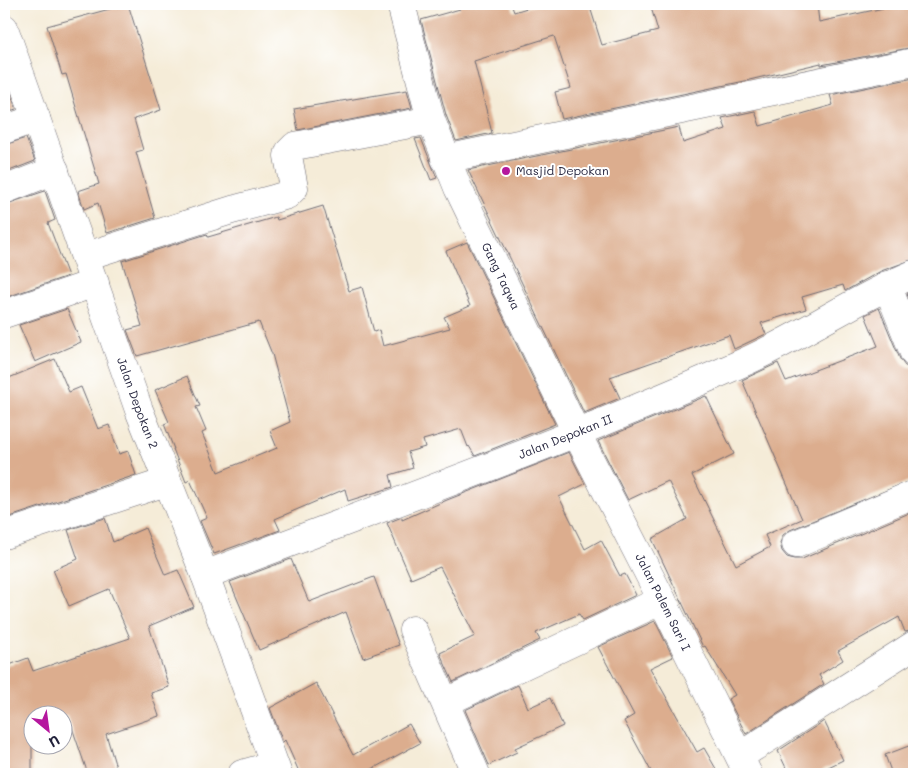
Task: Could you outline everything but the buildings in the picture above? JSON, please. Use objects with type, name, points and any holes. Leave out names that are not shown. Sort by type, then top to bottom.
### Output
[{"type":"street","name":"Gang Taqwa","points":[[400,4],[431,120],[445,159],[576,432]]},
{"type":"street","name":"Jalan Depokan 2","points":[[4,28],[166,482],[205,575],[276,769]]},
{"type":"street","points":[[445,159],[914,62]]},
{"type":"street","points":[[4,130],[36,118]]},
{"type":"street","points":[[86,256],[232,210],[277,198],[292,191],[295,184],[288,156],[295,146],[431,120]]},
{"type":"street","points":[[4,190],[55,170]]},
{"type":"street","name":"Jalan Depokan II","points":[[205,575],[576,432],[744,362],[887,285],[914,274]]},
{"type":"street","points":[[4,314],[95,283]]},
{"type":"street","points":[[887,285],[914,353]]},
{"type":"street","name":"Jalan Palem Sari I","points":[[576,432],[744,765]]},
{"type":"street","points":[[4,535],[166,482]]},
{"type":"street","points":[[796,544],[914,494]]},
{"type":"street","points":[[446,702],[662,600]]},
{"type":"street","points":[[413,630],[476,774]]},
{"type":"street","points":[[744,765],[914,645]]},
{"type":"street","points":[[242,774],[276,769]]},
{"type":"place","name":"Masjid Depokan","points":[[506,171]]}]
